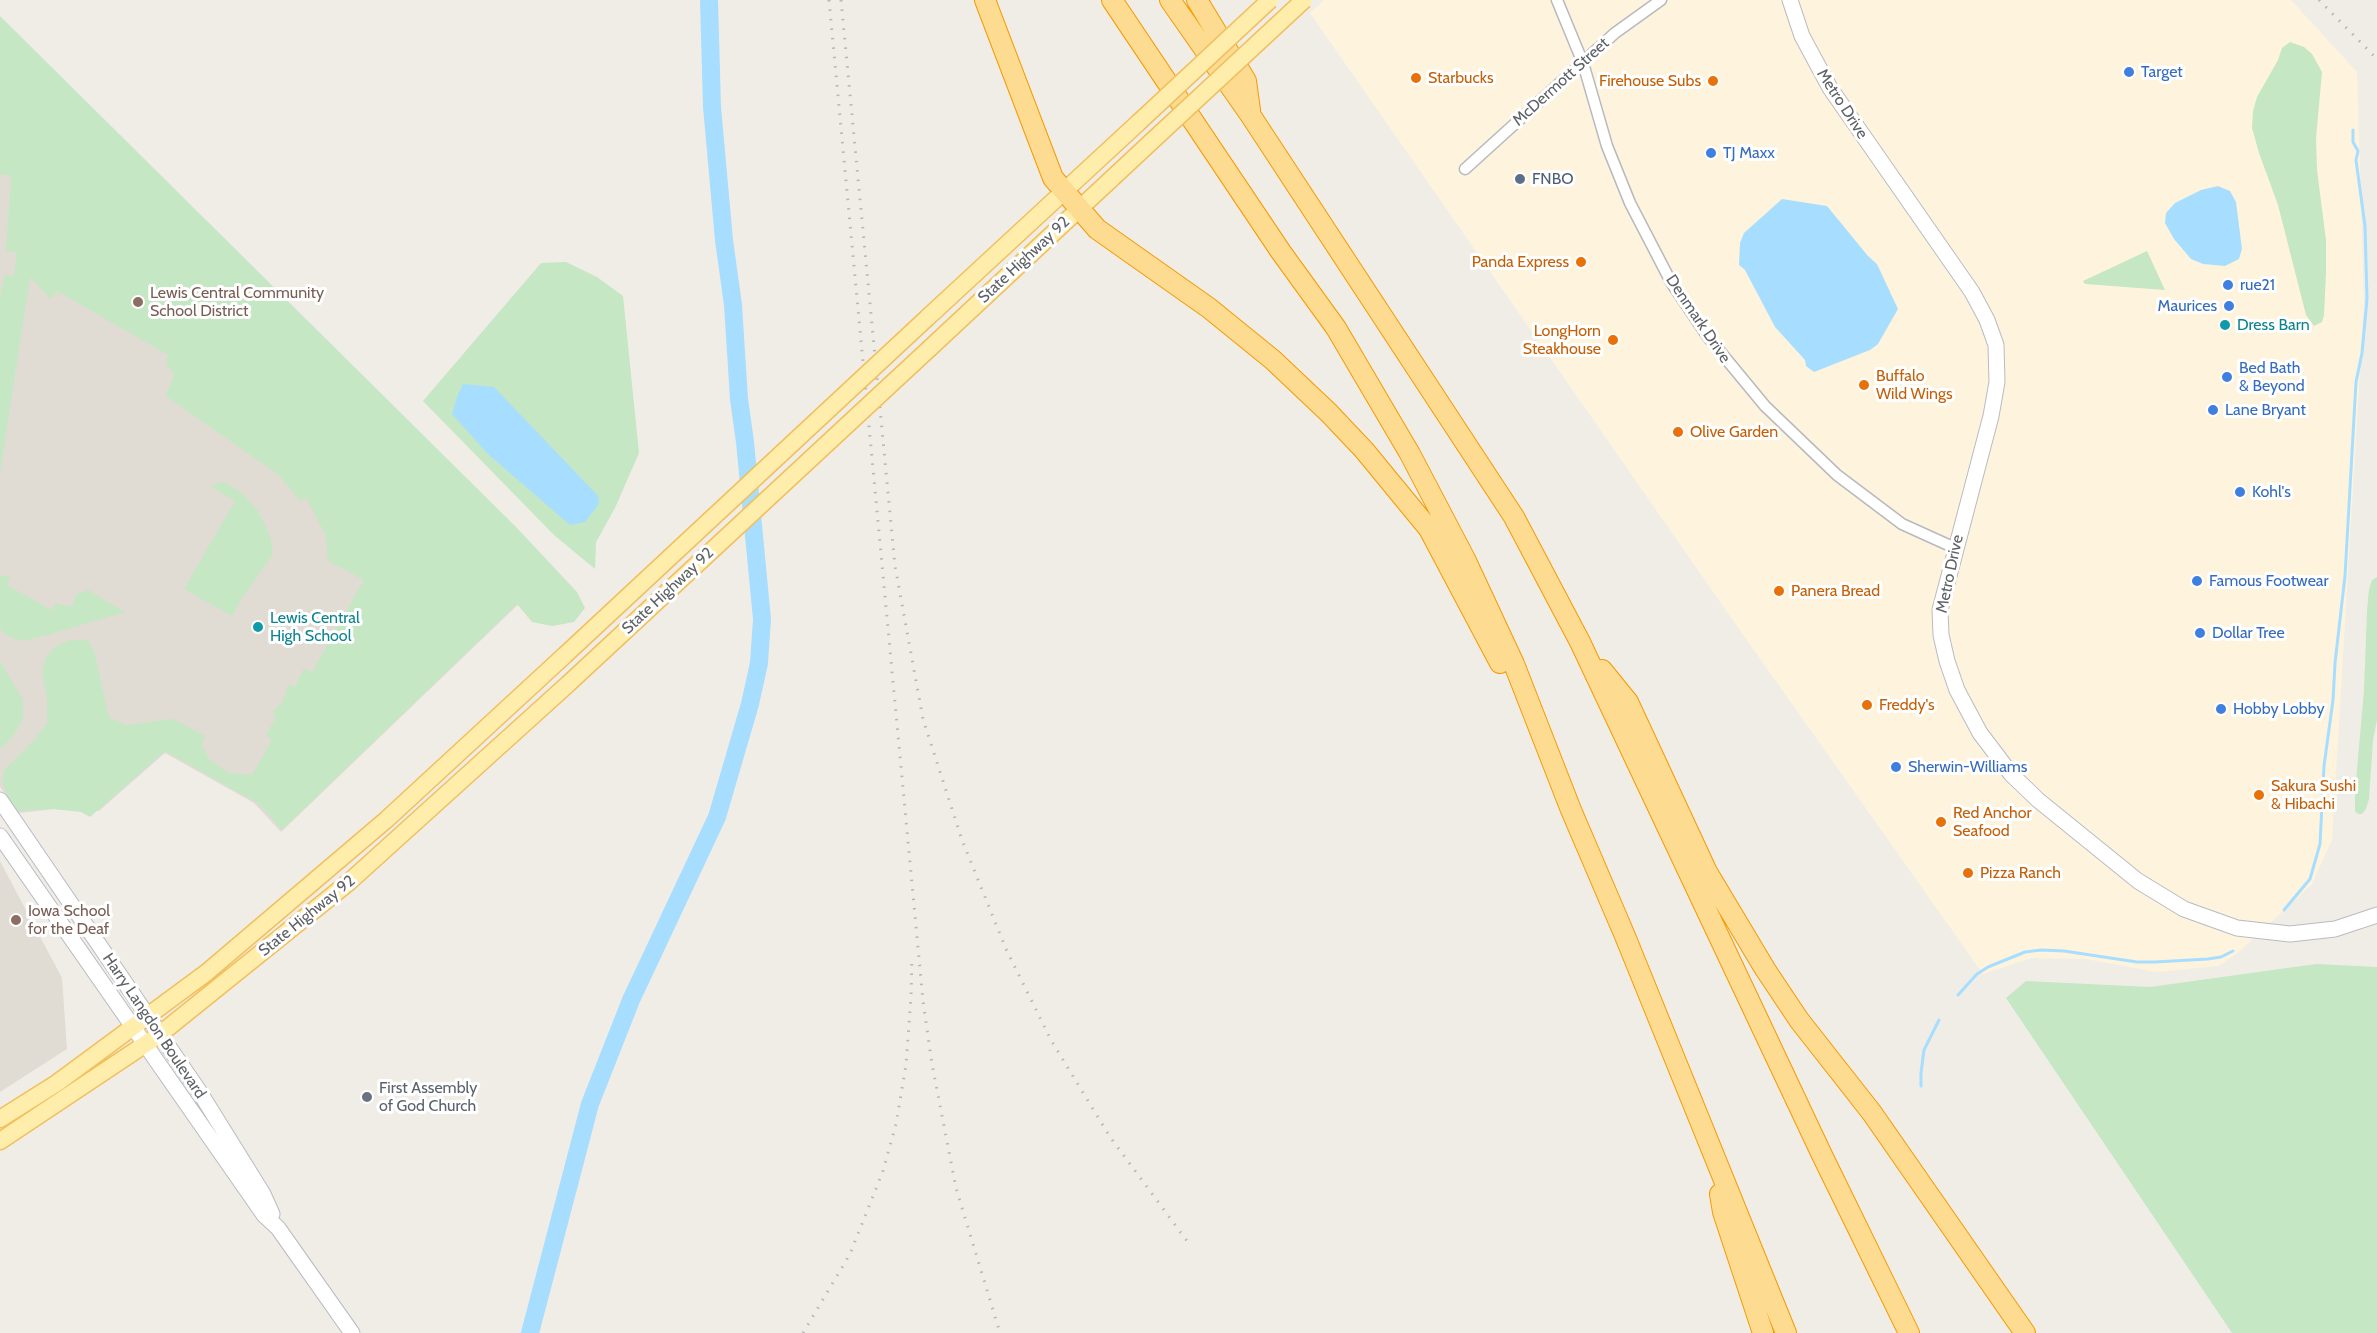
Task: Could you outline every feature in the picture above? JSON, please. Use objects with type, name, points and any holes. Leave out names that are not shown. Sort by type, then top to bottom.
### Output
[{"type":"highway","points":[[985,0],[1053,178],[1097,229],[1209,308],[1273,360],[1329,412],[1364,450],[1429,530],[1542,736]]},
{"type":"highway","points":[[1112,0],[1281,252],[1336,328],[1410,454],[1465,558],[1499,632],[1786,1333]]},
{"type":"highway","points":[[1170,0],[1251,116],[1514,516],[1580,642],[1907,1330]]},
{"type":"highway","points":[[1197,0],[1246,81],[1251,116]]},
{"type":"highway","points":[[1580,642],[1628,702],[1707,872],[1764,969],[1798,1020],[1872,1113],[2025,1333]]},
{"type":"highway","points":[[1710,1145],[1723,1212],[1763,1333]]},
{"type":"main road","name":"State Highway 92","points":[[0,1119],[57,1083],[206,973],[386,820],[1270,0]]},
{"type":"main road","name":"State Highway 92","points":[[0,1141],[159,1035],[349,882],[568,684],[1304,0]]},
{"type":"street","name":"Denmark Drive","points":[[1557,0],[1583,63],[1607,146],[1642,230],[1671,282],[1724,359],[1788,430],[1860,494],[1902,524],[1955,548]]},
{"type":"street","name":"McDermott Street","points":[[1466,168],[1615,33],[1662,0]]},
{"type":"street","name":"Metro Drive","points":[[1790,0],[1808,50],[1830,88],[1972,292],[1996,345],[1998,369],[1995,396],[1940,610],[1941,635],[1949,668],[1957,690],[1980,733],[2011,774],[2038,800],[2138,881],[2176,904],[2218,922],[2257,931],[2304,933],[2335,929],[2377,915]]},
{"type":"street","name":"Harry Langdon Boulevard","points":[[0,800],[232,1143],[262,1194],[278,1228],[352,1333]]},
{"type":"street","name":"Harry Langdon Boulevard","points":[[0,836],[264,1215],[278,1228]]},
{"type":"shaded area","points":[[1324,0],[2291,0],[2357,72],[2364,303],[2332,840],[2312,884],[2238,953],[2218,966],[2157,972],[2086,959],[2031,958],[1983,974],[1732,619],[1310,13]]},
{"type":"shaded area","name":"Lewis Central Community School District","points":[[0,32],[551,573],[281,832],[254,803],[165,753],[99,811],[64,808],[19,813],[0,787]]},
{"type":"shaded area","name":"Iowa School for the Deaf","points":[[0,861],[62,978],[67,1049],[0,1092]]},
{"type":"green space","points":[[0,16],[516,527],[577,592],[585,608],[574,622],[552,626],[532,622],[517,604],[282,830],[259,804],[165,751],[90,817],[81,812],[52,809],[18,811],[8,798],[2,782],[4,770],[47,724],[47,696],[42,674],[45,659],[56,646],[71,640],[87,640],[94,650],[109,717],[126,725],[173,719],[205,736],[202,745],[209,759],[229,773],[252,775],[272,740],[266,735],[275,719],[273,711],[283,702],[288,684],[295,687],[304,668],[312,672],[364,580],[328,561],[326,536],[306,497],[300,501],[279,475],[166,396],[174,374],[166,364],[168,355],[57,291],[51,299],[30,277],[0,473],[0,298],[4,275],[14,276],[17,253],[6,251],[11,176],[1,174],[0,178]]},
{"type":"green space","points":[[2290,42],[2304,47],[2312,54],[2322,72],[2316,138],[2317,170],[2326,240],[2326,274],[2324,315],[2322,322],[2314,326],[2306,315],[2278,205],[2252,128],[2257,97],[2278,60],[2282,48]]},
{"type":"green space","points":[[2147,251],[2165,290],[2085,284],[2083,281]]},
{"type":"green space","points":[[566,262],[597,277],[623,296],[639,453],[615,508],[596,542],[595,569],[554,535],[423,401],[541,263]]},
{"type":"green space","points":[[224,482],[242,493],[258,511],[269,533],[272,546],[272,556],[241,599],[232,616],[184,589],[235,501],[210,486]]},
{"type":"green space","points":[[4,575],[10,577],[7,585],[51,610],[57,603],[71,607],[77,594],[88,590],[125,612],[22,641],[9,637],[1,631],[0,577]]},
{"type":"green space","points":[[2377,577],[2377,720],[2373,740],[2369,799],[2366,809],[2362,814],[2358,814],[2355,811],[2355,792],[2364,690],[2367,611],[2369,589],[2372,580]]},
{"type":"green space","points":[[0,661],[23,700],[23,718],[13,736],[0,749]]},
{"type":"green space","points":[[2316,964],[2377,967],[2377,1333],[2232,1333],[2006,998],[2026,981],[2150,987]]},
{"type":"water","points":[[2218,186],[2230,191],[2236,202],[2242,249],[2239,259],[2225,266],[2203,264],[2191,259],[2174,239],[2165,223],[2166,213],[2175,203],[2201,190]]},
{"type":"water","points":[[1782,199],[1827,206],[1877,264],[1898,309],[1878,344],[1870,350],[1814,372],[1806,366],[1805,360],[1775,327],[1745,270],[1739,265],[1740,243],[1744,233]]},
{"type":"water","points":[[463,384],[494,387],[599,497],[598,505],[585,522],[570,525],[488,454],[452,414]]},
{"type":"waterway","points":[[530,1333],[590,1104],[631,1000],[717,817],[750,704],[759,663],[762,619],[712,107],[709,0]]},
{"type":"waterway","points":[[2284,910],[2310,879],[2320,844],[2324,766],[2345,576],[2356,382],[2362,353],[2367,299],[2365,226],[2356,160],[2358,151],[2353,142],[2353,130]]},
{"type":"waterway","points":[[1958,995],[1977,974],[2025,952],[2064,951],[2137,962],[2155,962],[2208,959],[2221,957],[2233,951]]},
{"type":"waterway","points":[[1921,1086],[1924,1050],[1939,1020]]},
{"type":"railway","points":[[829,0],[923,1001],[932,1064],[956,1188],[1000,1333]]},
{"type":"railway","points":[[841,0],[895,566],[923,719],[962,840],[1006,949],[1051,1040],[1110,1137],[1190,1245]]},
{"type":"railway","points":[[2319,0],[2377,59]]},
{"type":"railway","points":[[803,1333],[850,1254],[883,1171],[896,1124],[906,1065],[912,958]]},
{"type":"place","name":"Target","points":[[2129,72]]},
{"type":"place","name":"Starbucks","points":[[1416,78]]},
{"type":"place","name":"Firehouse Subs","points":[[1713,81]]},
{"type":"place","name":"TJ Maxx","points":[[1711,153]]},
{"type":"place","name":"FNBO","points":[[1520,179]]},
{"type":"place","name":"Panda Express","points":[[1581,262]]},
{"type":"place","name":"rue21","points":[[2228,285]]},
{"type":"place","name":"Lewis Central Community School District","points":[[138,302]]},
{"type":"place","name":"Maurices","points":[[2229,306]]},
{"type":"place","name":"Dress Barn","points":[[2225,325]]},
{"type":"place","name":"LongHorn Steakhouse","points":[[1613,340]]},
{"type":"place","name":"Bed Bath & Beyond","points":[[2227,377]]},
{"type":"place","name":"Buffalo Wild Wings","points":[[1864,385]]},
{"type":"place","name":"Lane Bryant","points":[[2213,410]]},
{"type":"place","name":"Olive Garden","points":[[1678,432]]},
{"type":"place","name":"Kohl's","points":[[2240,492]]},
{"type":"place","name":"Famous Footwear","points":[[2197,581]]},
{"type":"place","name":"Panera Bread","points":[[1779,591]]},
{"type":"place","name":"Lewis Central High School","points":[[258,627]]},
{"type":"place","name":"Dollar Tree","points":[[2200,633]]},
{"type":"place","name":"Freddy's","points":[[1867,705]]},
{"type":"place","name":"Hobby Lobby","points":[[2221,709]]},
{"type":"place","name":"Sherwin-Williams","points":[[1896,767]]},
{"type":"place","name":"Sakura Sushi & Hibachi","points":[[2259,795]]},
{"type":"place","name":"Red Anchor Seafood","points":[[1941,822]]},
{"type":"place","name":"Pizza Ranch","points":[[1968,873]]},
{"type":"place","name":"Iowa School for the Deaf","points":[[16,920]]},
{"type":"place","name":"First Assembly of God Church","points":[[367,1097]]}]
